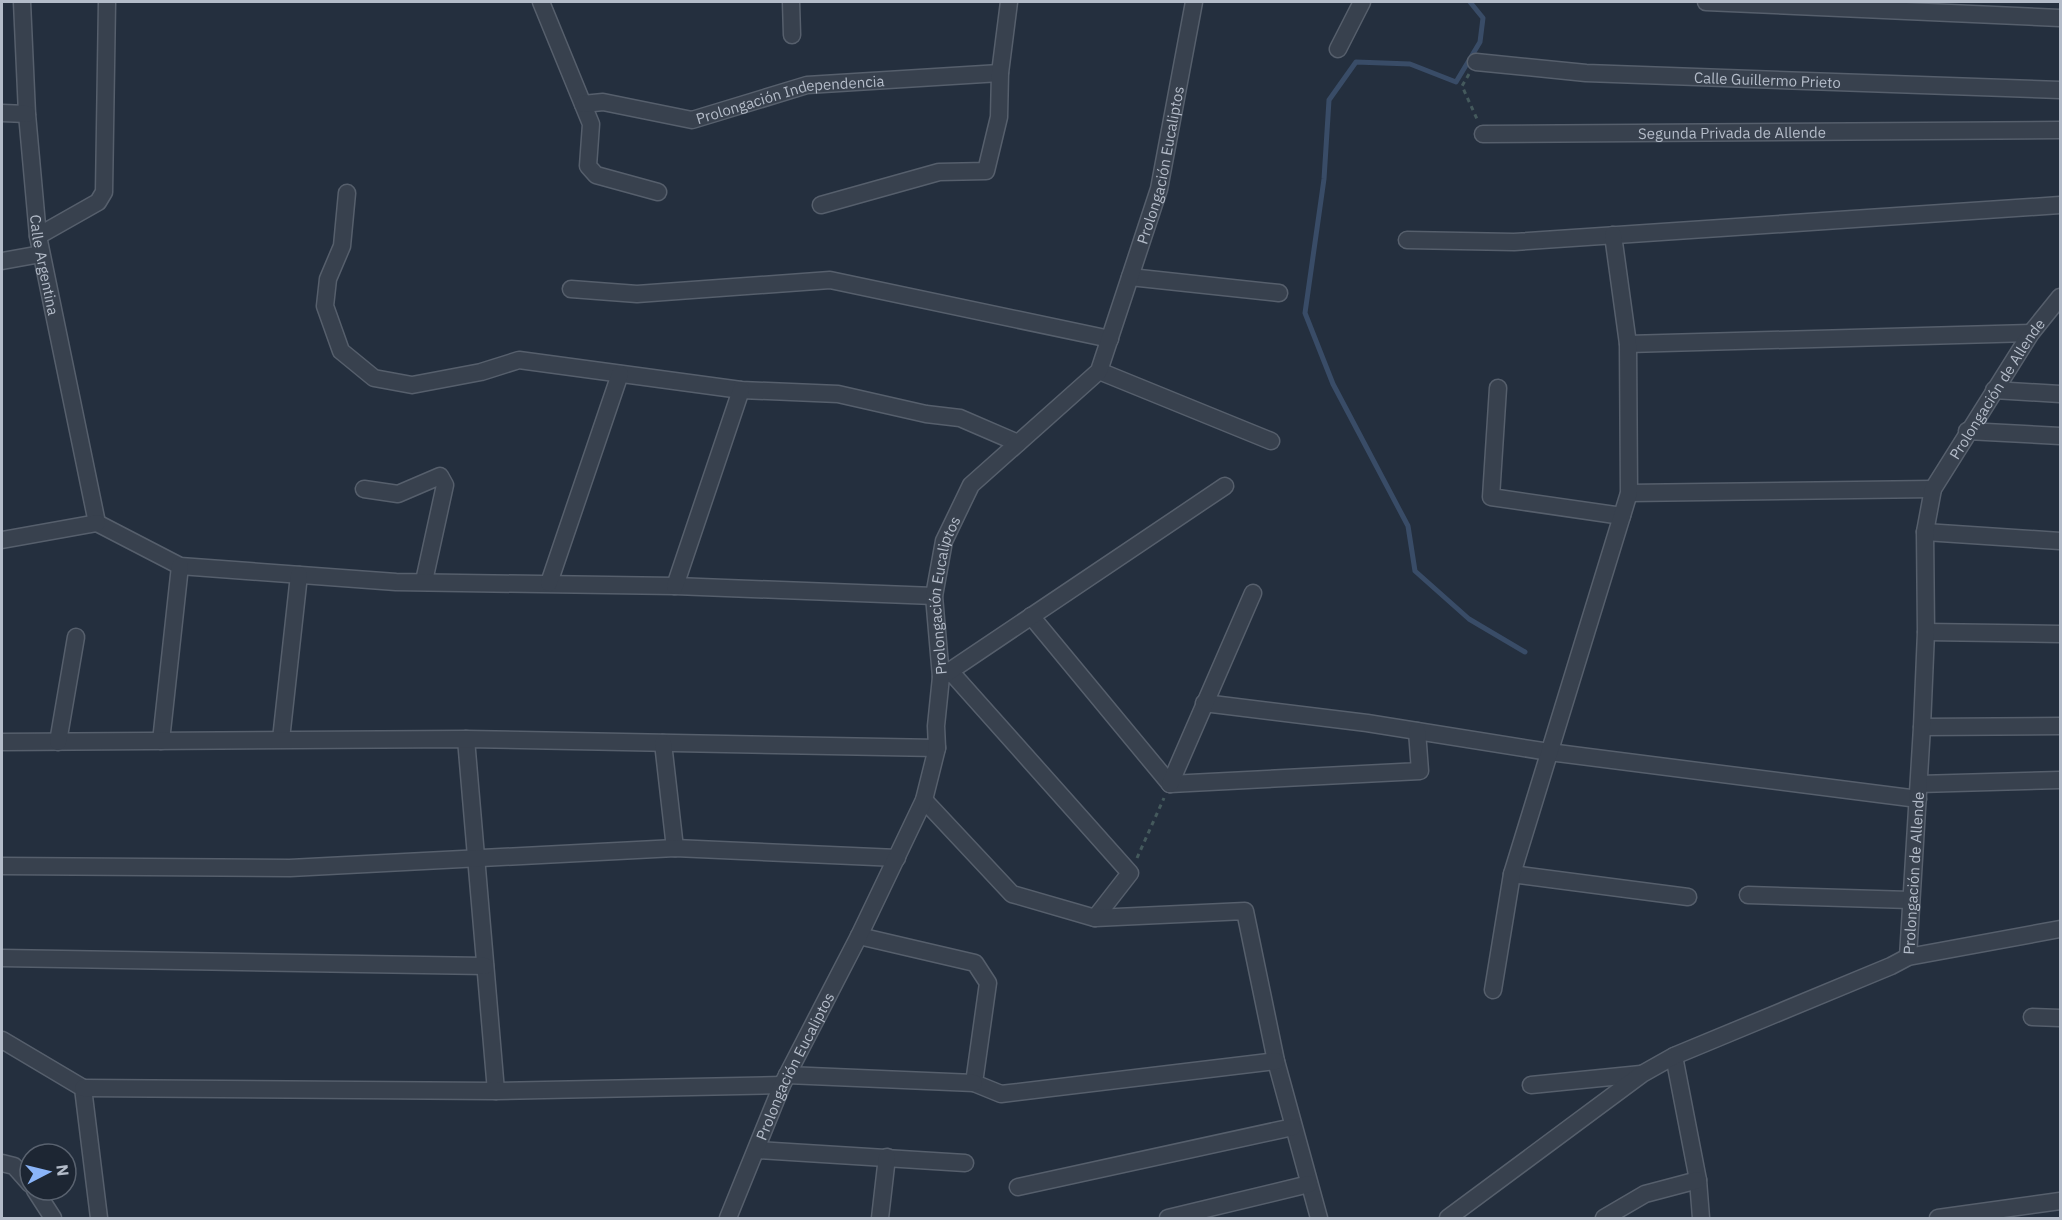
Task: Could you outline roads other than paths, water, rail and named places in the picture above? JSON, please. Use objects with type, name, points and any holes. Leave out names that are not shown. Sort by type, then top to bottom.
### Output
[{"type":"street","name":"Calle Argentina","points":[[22,2],[27,114],[38,236],[97,523]]},
{"type":"street","points":[[38,236],[98,202],[104,192],[107,2]]},
{"type":"street","points":[[541,2],[591,124],[588,166],[596,175],[604,178],[658,192]]},
{"type":"street","points":[[791,2],[792,35]]},
{"type":"street","points":[[821,205],[939,172],[986,171],[999,117],[1000,73],[1009,2]]},
{"type":"street","name":"Prolongación Eucaliptos","points":[[728,1218],[785,1080],[859,936],[924,800],[937,748],[945,674],[934,596],[944,541],[971,485],[1099,371],[1159,189],[1194,2]]},
{"type":"street","points":[[1338,49],[1362,2]]},
{"type":"street","points":[[1706,2],[2061,18]]},
{"type":"street","name":"Calle Guillermo Prieto","points":[[1476,62],[1586,73],[2061,90]]},
{"type":"street","name":"Prolongación Independencia","points":[[583,104],[603,102],[692,120],[807,85],[1000,73]]},
{"type":"street","points":[[2,113],[27,114]]},
{"type":"street","name":"Segunda Privada de Allende","points":[[1483,134],[2061,130]]},
{"type":"street","points":[[347,193],[342,246],[328,279],[325,306],[341,351],[374,378],[412,384],[482,372],[519,360],[741,390],[838,394],[926,414],[960,418],[1018,443]]},
{"type":"street","points":[[1407,240],[1514,242],[2061,205]]},
{"type":"street","points":[[1493,990],[1512,874],[1629,493],[1628,344],[1613,235]]},
{"type":"street","points":[[2,261],[41,254]]},
{"type":"street","points":[[1130,277],[1279,293]]},
{"type":"street","points":[[571,289],[637,294],[830,280],[1110,339]]},
{"type":"street","name":"Prolongación de Allende","points":[[1448,1218],[1642,1074],[1674,1056],[1892,966],[1908,957],[1919,791],[1926,632],[1925,532],[1933,489],[1967,431],[2031,333],[2053,318],[2061,297]]},
{"type":"street","points":[[1628,344],[2031,333]]},
{"type":"street","points":[[1099,371],[1271,441]]},
{"type":"street","points":[[549,583],[620,374]]},
{"type":"street","points":[[1498,388],[1491,497],[1622,516]]},
{"type":"street","points":[[675,586],[741,390]]},
{"type":"street","points":[[1994,390],[2061,394]]},
{"type":"street","points":[[1967,431],[2061,436]]},
{"type":"street","points":[[364,489],[398,495],[440,476],[445,484],[424,581]]},
{"type":"street","points":[[1095,918],[1130,873],[945,674],[1225,486]]},
{"type":"street","points":[[1629,493],[1933,489]]},
{"type":"street","points":[[2,540],[97,523],[180,567],[424,581],[675,586],[934,596]]},
{"type":"street","points":[[1925,532],[2061,540]]},
{"type":"street","points":[[161,741],[180,567]]},
{"type":"street","points":[[281,739],[299,575]]},
{"type":"street","points":[[1170,784],[1253,593]]},
{"type":"street","points":[[1031,616],[1170,784]]},
{"type":"street","points":[[1926,632],[2061,634]]},
{"type":"street","points":[[58,742],[76,637]]},
{"type":"street","points":[[1204,703],[1417,731],[1549,752],[1919,791],[2061,780]]},
{"type":"street","points":[[1922,727],[2061,726]]},
{"type":"street","points":[[1170,784],[1420,771],[1417,731]]},
{"type":"street","points":[[466,740],[478,858],[496,1091]]},
{"type":"street","points":[[2,742],[466,740],[937,748]]},
{"type":"street","points":[[663,743],[675,848]]},
{"type":"street","points":[[924,800],[1012,894],[1095,918],[1245,911],[1276,1061],[1319,1218]]},
{"type":"street","points":[[2,866],[290,868],[675,848],[897,858]]},
{"type":"street","points":[[1512,874],[1688,897]]},
{"type":"street","points":[[1748,895],[1910,900]]},
{"type":"street","points":[[1908,957],[2061,929]]},
{"type":"street","points":[[859,936],[975,963],[988,983],[975,1083]]},
{"type":"street","points":[[2,958],[485,966]]},
{"type":"street","points":[[2032,1017],[2061,1018]]},
{"type":"street","points":[[2,1040],[82,1088],[496,1091],[785,1080],[975,1083],[1001,1094],[1276,1061]]},
{"type":"street","points":[[1674,1056],[1698,1180],[1701,1218]]},
{"type":"street","points":[[1531,1085],[1642,1074]]},
{"type":"street","points":[[82,1088],[99,1218]]},
{"type":"street","points":[[1018,1187],[1293,1127]]},
{"type":"street","points":[[757,1150],[965,1163]]},
{"type":"street","points":[[880,1218],[887,1157]]},
{"type":"street","points":[[2,1163],[14,1167],[18,1171]]},
{"type":"street","points":[[1604,1218],[1644,1194],[1698,1180]]},
{"type":"street","points":[[1168,1218],[1309,1184]]},
{"type":"street","points":[[1938,1218],[2061,1201]]},
{"type":"street","points":[[43,1202],[53,1218]]},
{"type":"waterway","points":[[1470,2],[1483,18],[1480,42],[1456,82],[1410,64],[1356,62],[1329,100],[1324,179],[1305,313],[1333,384],[1408,526],[1415,571],[1469,619],[1525,652]]}]
